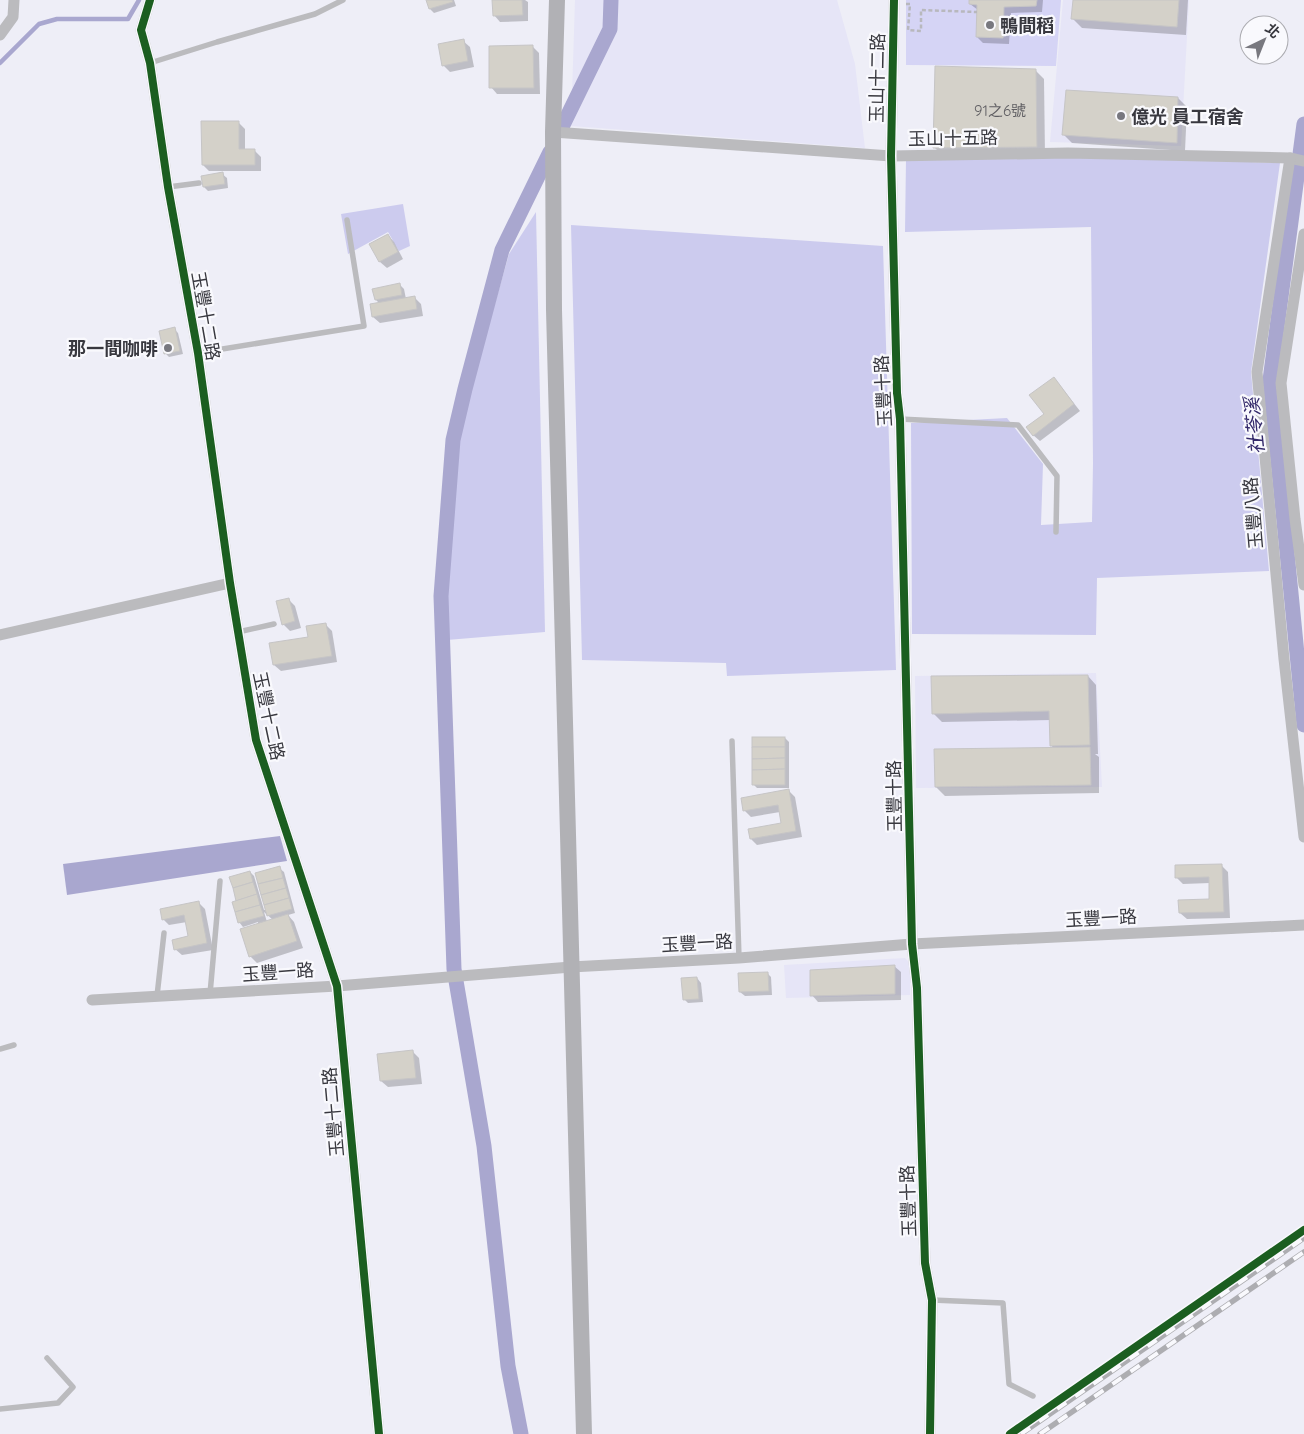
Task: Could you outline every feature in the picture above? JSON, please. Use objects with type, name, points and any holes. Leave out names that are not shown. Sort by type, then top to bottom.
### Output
[{"type":"main road","points":[[557,0],[553,132],[554,310],[584,1434]]},
{"type":"street","points":[[0,35],[13,18],[14,0]]},
{"type":"street","name":"玉豐十二路","points":[[150,0],[141,30],[150,63],[168,187],[198,353],[230,583],[256,740],[337,986],[379,1434]]},
{"type":"street","name":"玉山十二路","points":[[891,156],[894,2]]},
{"type":"street","name":"玉山十五路","points":[[553,132],[891,156],[1068,153],[1296,159]]},
{"type":"street","name":"玉豐十路","points":[[891,156],[897,393],[900,418],[912,944],[917,988],[925,1263],[932,1300],[930,1434]]},
{"type":"street","name":"玉豐八路","points":[[1296,159],[1258,372],[1284,659],[1304,837]]},
{"type":"street","points":[[1304,234],[1281,383],[1299,518],[1304,584]]},
{"type":"street","points":[[0,635],[230,583]]},
{"type":"street","name":"玉豐一路","points":[[92,1000],[337,986],[571,967],[739,958],[912,944],[1304,925]]},
{"type":"lane","points":[[150,63],[316,14],[344,0]]},
{"type":"lane","points":[[168,187],[200,183]]},
{"type":"lane","points":[[198,353],[364,326],[347,220]]},
{"type":"lane","points":[[900,418],[1018,425],[1058,476],[1056,532]]},
{"type":"lane","points":[[238,632],[274,624]]},
{"type":"lane","points":[[732,741],[739,958]]},
{"type":"lane","points":[[210,994],[220,881]]},
{"type":"lane","points":[[157,996],[164,933]]},
{"type":"lane","points":[[0,1049],[14,1045]]},
{"type":"lane","points":[[932,1300],[1003,1303],[1009,1384],[1033,1396]]},
{"type":"lane","points":[[0,1409],[58,1403],[73,1387],[46,1358]]},
{"type":"path","points":[[894,2],[910,4],[908,30],[920,31],[920,10],[977,12]]},
{"type":"shaded area","points":[[575,0],[837,0],[855,64],[865,148],[571,126]]},
{"type":"shaded area","points":[[906,0],[1061,0],[1056,66],[906,65]]},
{"type":"shaded area","points":[[1063,0],[1189,0],[1181,146],[1050,142]]},
{"type":"shaded area","points":[[1071,156],[1280,163],[1251,372],[1269,571],[1097,578],[1096,635],[912,634],[911,423],[1007,418],[1043,464],[1041,525],[1092,522],[1091,227],[905,232],[906,159]]},
{"type":"shaded area","points":[[403,204],[410,246],[399,251],[388,232],[348,254],[341,214]]},
{"type":"shaded area","points":[[536,212],[545,632],[447,640],[447,591],[460,427],[509,254]]},
{"type":"shaded area","points":[[571,225],[883,246],[896,670],[727,676],[726,663],[582,660]]},
{"type":"shaded area","points":[[1096,673],[1102,787],[916,788],[915,676]]},
{"type":"shaded area","points":[[280,836],[287,861],[67,895],[63,864]]},
{"type":"shaded area","points":[[905,958],[910,963],[910,995],[786,998],[784,965]]},
{"type":"building","points":[[426,0],[452,0],[453,2],[429,9]]},
{"type":"building","points":[[492,0],[522,0],[523,15],[493,16]]},
{"type":"building","name":"鴨間稻","points":[[969,0],[1037,0],[1036,6],[1004,7],[1003,38],[976,37],[977,5],[969,4]]},
{"type":"building","points":[[1073,0],[1179,0],[1177,27],[1071,19]]},
{"type":"building","points":[[464,39],[468,61],[442,66],[438,44]]},
{"type":"building","points":[[533,45],[534,88],[489,88],[489,46]]},
{"type":"building","points":[[935,66],[1036,69],[1037,147],[933,148]]},
{"type":"building","name":"億光 員工宿舍","points":[[1066,90],[1178,97],[1177,143],[1062,135]]},
{"type":"building","points":[[201,121],[239,121],[239,149],[255,149],[255,165],[202,165]]},
{"type":"building","points":[[223,172],[225,184],[203,187],[201,176]]},
{"type":"building","points":[[388,234],[398,252],[379,262],[369,244]]},
{"type":"building","points":[[400,283],[402,295],[375,300],[372,289]]},
{"type":"building","points":[[415,296],[417,309],[372,317],[370,304]]},
{"type":"building","points":[[175,327],[180,351],[164,354],[159,331]]},
{"type":"building","points":[[1054,377],[1074,404],[1033,436],[1026,427],[1044,414],[1029,395]]},
{"type":"building","points":[[289,598],[295,621],[282,625],[276,601]]},
{"type":"building","points":[[326,623],[332,656],[273,665],[269,643],[308,637],[306,626]]},
{"type":"building","points":[[1088,675],[1090,745],[1050,746],[1049,711],[932,714],[931,676]]},
{"type":"building","points":[[752,737],[785,737],[785,747],[752,747]]},
{"type":"building","points":[[752,747],[785,747],[785,758],[752,759]]},
{"type":"building","points":[[1090,747],[1091,785],[935,787],[934,749]]},
{"type":"building","points":[[785,758],[785,769],[752,770],[752,759]]},
{"type":"building","points":[[785,769],[785,785],[752,785],[752,770]]},
{"type":"building","points":[[789,789],[796,831],[750,839],[748,829],[781,823],[778,805],[743,811],[741,798]]},
{"type":"building","points":[[1222,864],[1224,912],[1179,913],[1178,900],[1209,899],[1209,877],[1175,878],[1175,865]]},
{"type":"building","points":[[280,866],[283,878],[258,884],[255,873]]},
{"type":"building","points":[[250,871],[253,882],[233,888],[229,877]]},
{"type":"building","points":[[283,878],[286,888],[261,895],[258,884]]},
{"type":"building","points":[[253,882],[257,894],[236,901],[233,888]]},
{"type":"building","points":[[286,888],[289,898],[264,905],[261,895]]},
{"type":"building","points":[[257,894],[260,905],[235,912],[232,902]]},
{"type":"building","points":[[289,898],[292,909],[267,916],[264,905]]},
{"type":"building","points":[[199,901],[207,943],[174,950],[172,940],[188,936],[184,915],[162,920],[160,909]]},
{"type":"building","points":[[260,905],[264,916],[238,923],[235,912]]},
{"type":"building","points":[[288,914],[297,941],[249,957],[240,929]]},
{"type":"building","points":[[895,965],[895,994],[810,996],[810,970]]},
{"type":"building","points":[[768,972],[769,991],[739,992],[738,973]]},
{"type":"building","points":[[697,977],[699,999],[683,1000],[681,978]]},
{"type":"building","points":[[413,1050],[416,1078],[380,1081],[377,1054]]},
{"type":"waterway","points":[[0,63],[39,24],[57,19],[128,19],[139,0]]},
{"type":"waterway","points":[[561,129],[610,29],[611,0]]},
{"type":"waterway","name":"社苓溪","points":[[1304,124],[1270,380],[1304,725]]},
{"type":"waterway","points":[[521,1434],[508,1366],[484,1146],[454,969],[441,596],[453,440],[465,389],[502,250],[550,152]]},
{"type":"railway","points":[[1021,1434],[1304,1238]]},
{"type":"railway","points":[[1040,1434],[1304,1252]]},
{"type":"cycle path","points":[[150,0],[141,30],[150,63],[168,187],[198,353],[230,583],[256,740],[337,986],[379,1434]]},
{"type":"cycle path","points":[[894,0],[891,156],[897,393],[900,419],[912,944],[917,988],[925,1263],[932,1300],[930,1434]]},
{"type":"cycle path","points":[[1010,1434],[1304,1230]]},
{"type":"place","name":"鴨間稻","points":[[990,25]]},
{"type":"place","name":"億光 員工宿舍","points":[[1121,116]]},
{"type":"place","name":"那一間咖啡","points":[[168,348]]}]
